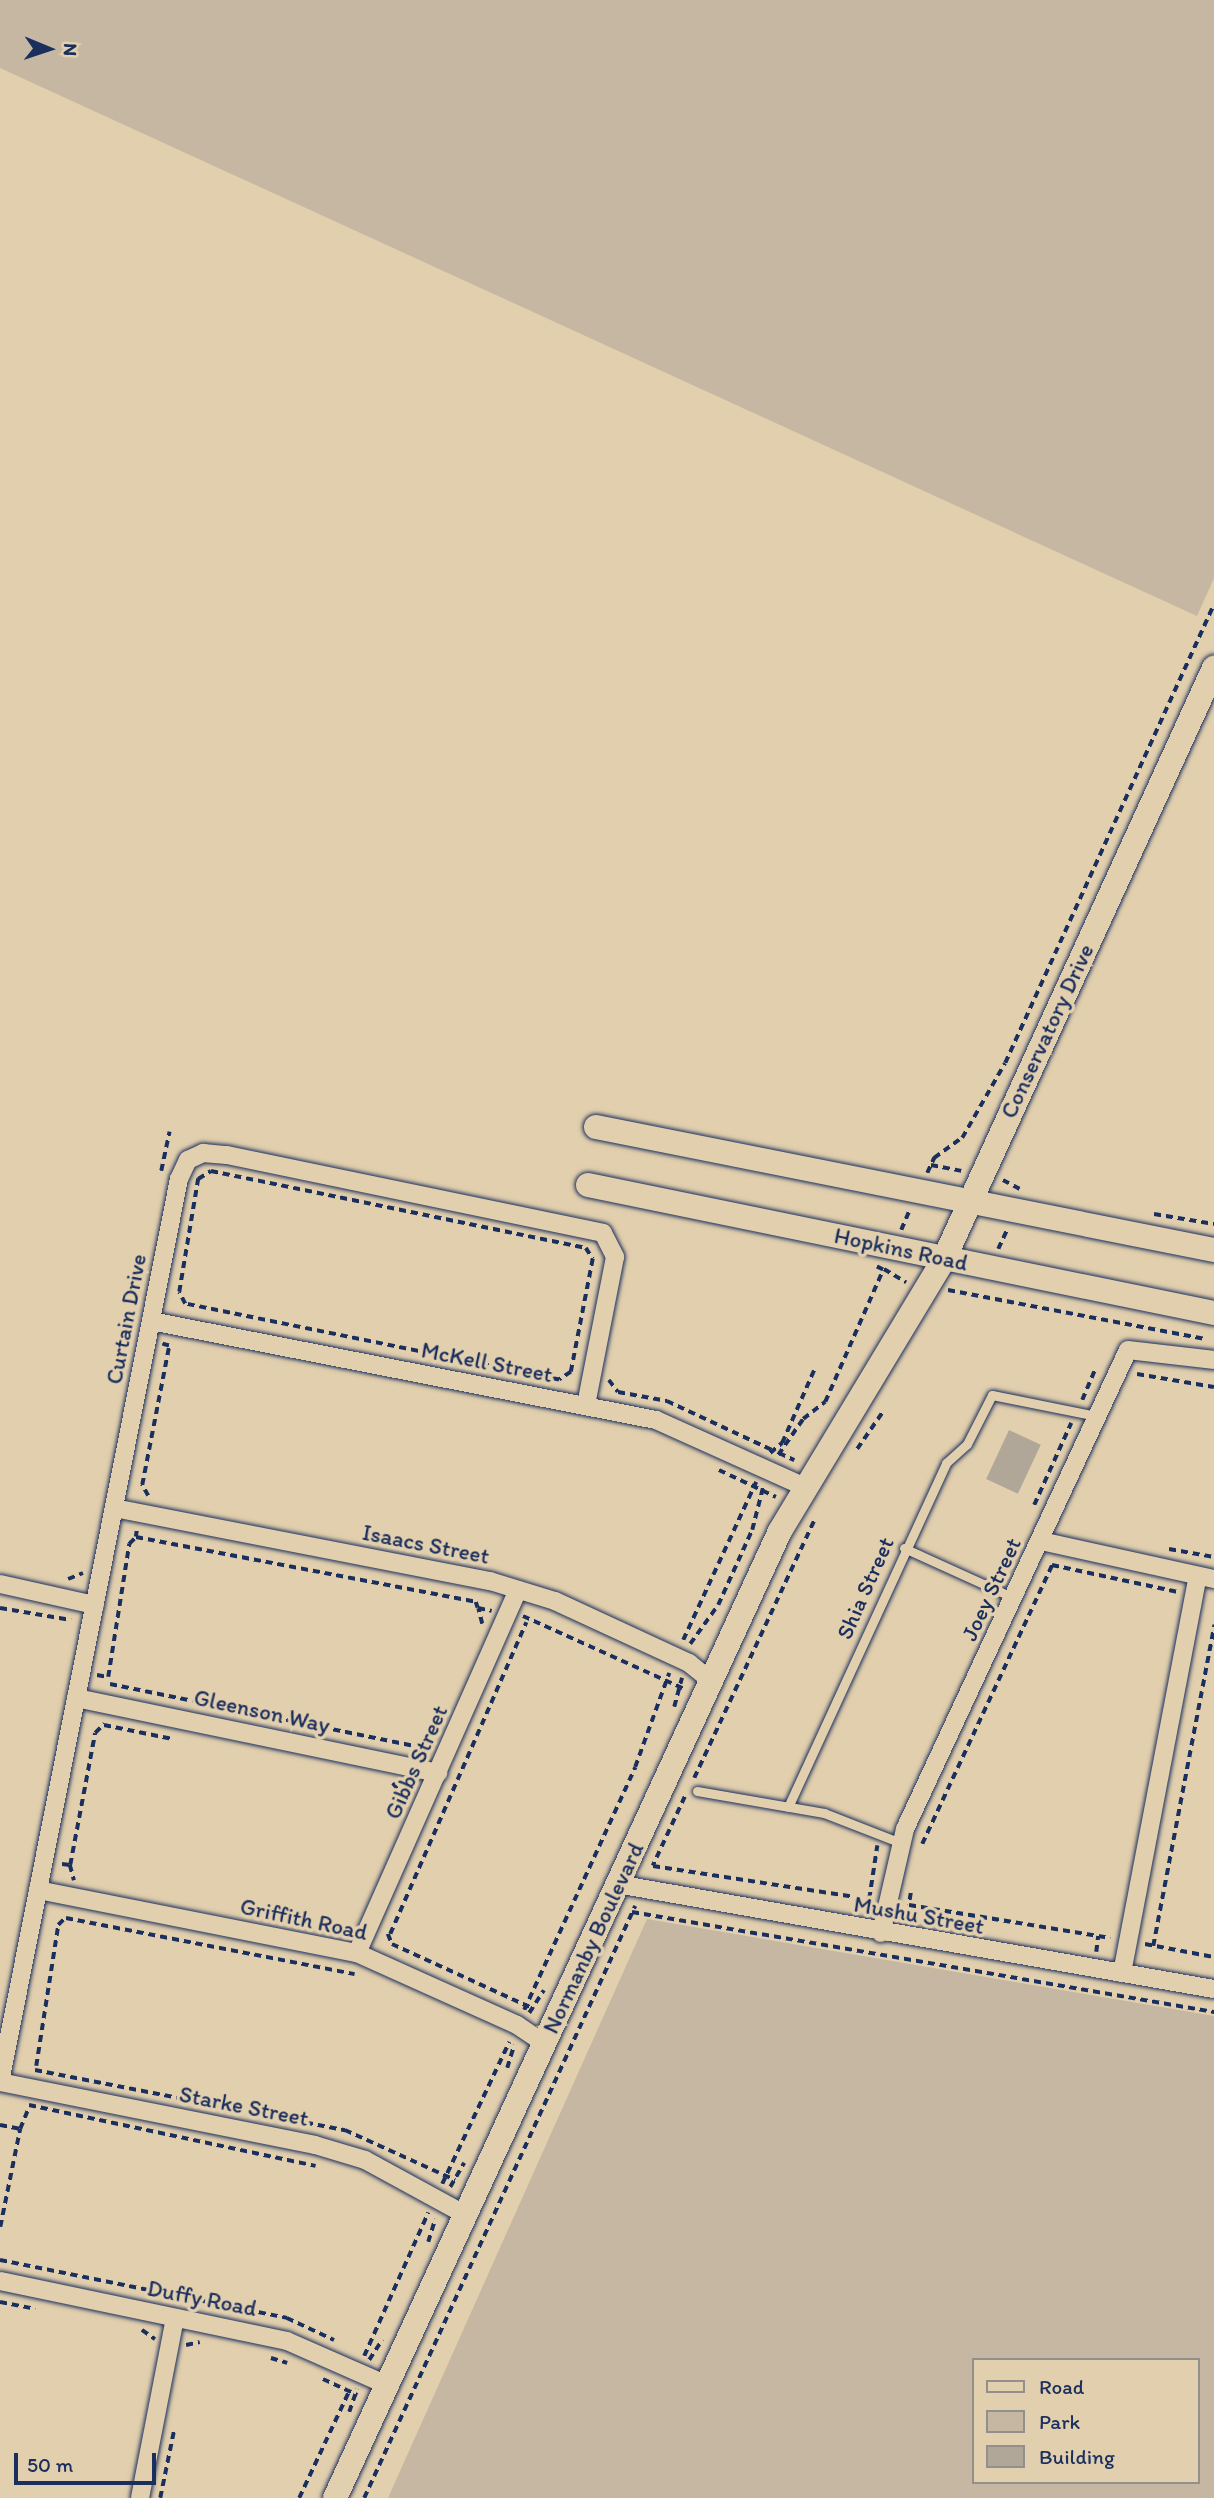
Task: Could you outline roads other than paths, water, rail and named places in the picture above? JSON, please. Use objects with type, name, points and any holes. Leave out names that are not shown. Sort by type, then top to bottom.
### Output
[{"type":"street","name":"Conservatory Drive","points":[[867,1388],[945,1258],[1214,668]]},
{"type":"street","points":[[596,1127],[1214,1250]]},
{"type":"street","name":"Curtain Drive","points":[[0,2082],[179,1179],[188,1160],[203,1153],[583,1227],[610,1239],[615,1257],[586,1405]]},
{"type":"street","name":"Hopkins Road","points":[[588,1185],[1214,1313]]},
{"type":"street","name":"McKell Street","points":[[151,1321],[656,1420],[803,1486]]},
{"type":"street","name":"Joey Street","points":[[881,1933],[901,1843],[1128,1350],[1214,1360]]},
{"type":"street","name":"Normanby Boulevard","points":[[335,2498],[803,1486],[867,1388]]},
{"type":"street","name":"Isaacs Street","points":[[114,1508],[518,1590],[555,1601],[689,1663],[711,1681]]},
{"type":"street","points":[[1041,1541],[1206,1577],[1195,1596],[1122,1973]]},
{"type":"street","points":[[0,1584],[95,1605]]},
{"type":"street","name":"Gibbs Street","points":[[357,1954],[518,1590]]},
{"type":"street","name":"Gleenson Way","points":[[76,1698],[438,1773]]},
{"type":"street","name":"Mushu Street","points":[[618,1884],[641,1892],[1214,1989]]},
{"type":"street","name":"Griffith Road","points":[[38,1890],[357,1954],[519,2026],[539,2054]]},
{"type":"street","name":"Starke Street","points":[[0,2082],[315,2145],[365,2161],[441,2197],[466,2214]]},
{"type":"street","name":"Duffy Road","points":[[0,2281],[287,2341],[359,2374],[382,2395]]},
{"type":"street","points":[[140,2498],[175,2318]]},
{"type":"lane","name":"Shia Street","points":[[788,1807],[904,1548],[946,1463],[967,1444],[992,1395],[1096,1416]]},
{"type":"lane","points":[[904,1548],[1014,1598]]},
{"type":"lane","points":[[692,1792],[824,1813],[901,1843]]}]
